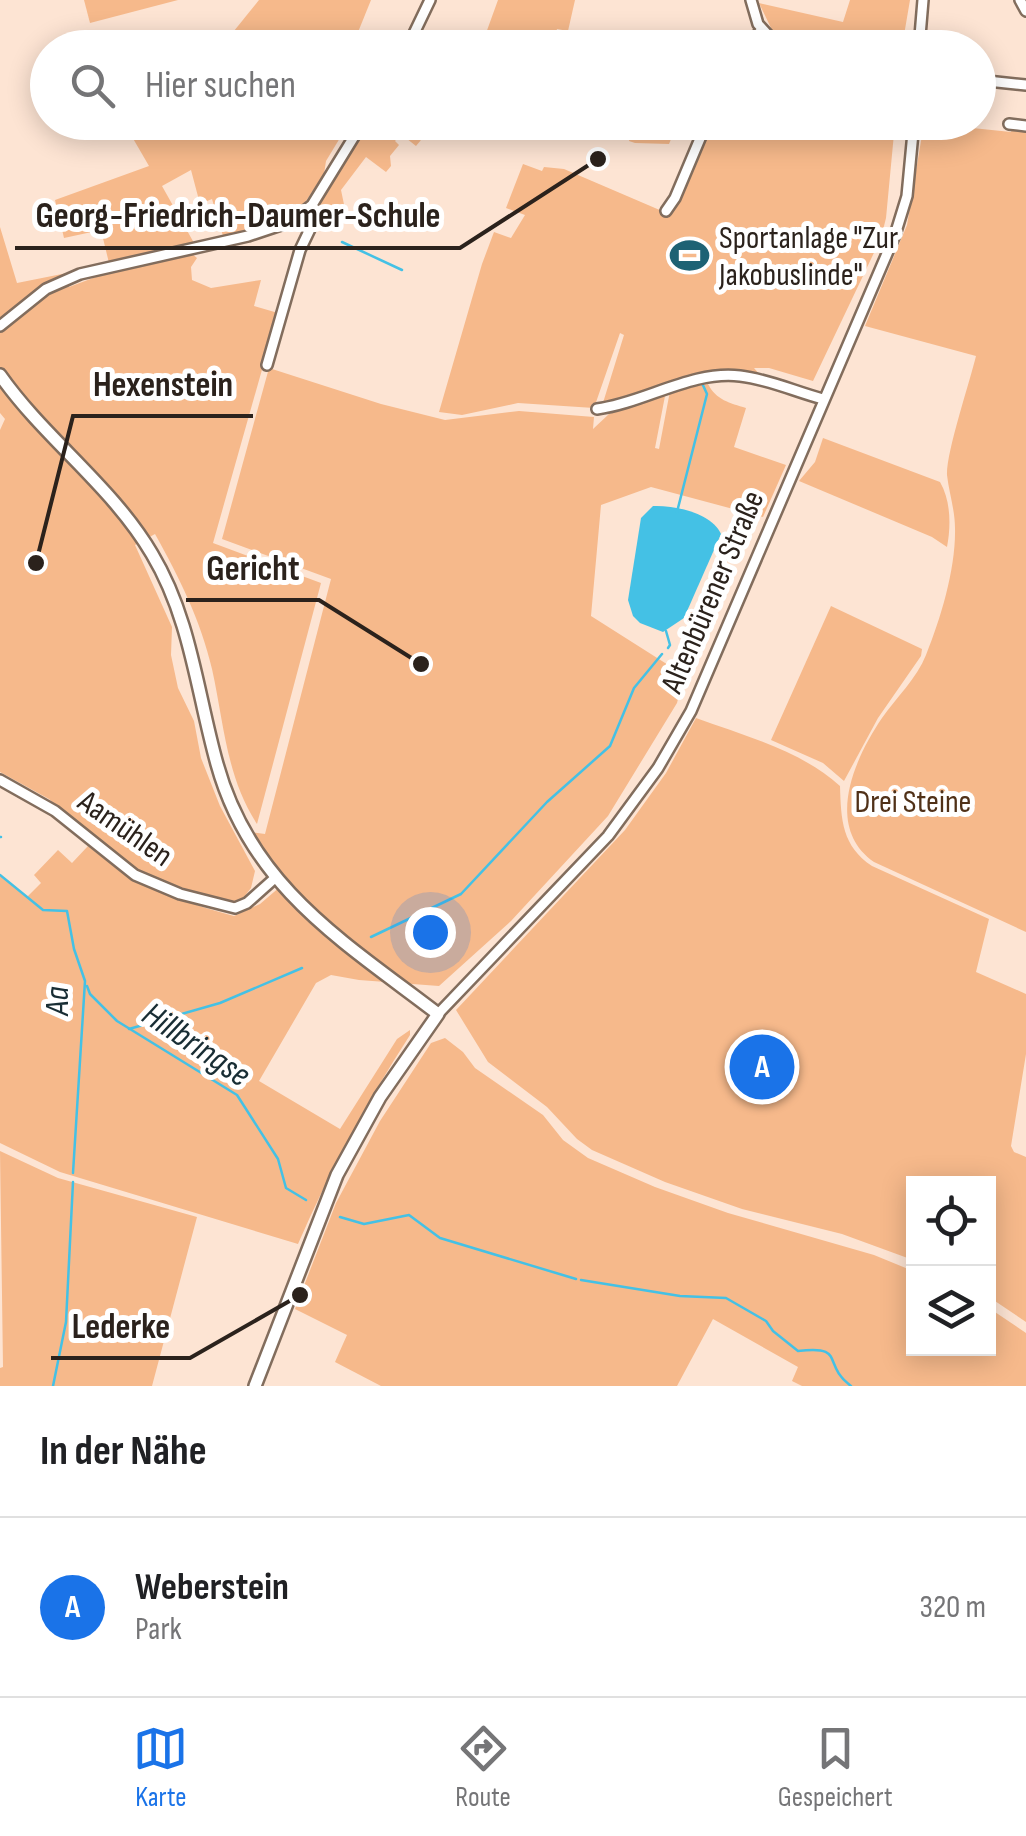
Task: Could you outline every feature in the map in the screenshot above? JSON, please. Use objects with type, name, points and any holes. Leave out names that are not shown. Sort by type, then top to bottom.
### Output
[{"type":"main road","points":[[0,375],[51,436],[110,496],[152,554],[182,618],[217,766],[231,805],[275,878],[312,918],[438,1014],[380,1097],[344,1162],[314,1227],[255,1386]]},
{"type":"street","points":[[416,30],[430,0]]},
{"type":"street","points":[[751,0],[762,30]]},
{"type":"street","points":[[920,30],[922,0]]},
{"type":"street","points":[[1020,0],[1026,11]]},
{"type":"street","points":[[996,82],[1026,85]]},
{"type":"street","points":[[1009,124],[1026,126]]},
{"type":"street","points":[[0,326],[46,289],[80,274],[248,236],[300,216],[316,200],[352,140]]},
{"type":"street","points":[[666,211],[699,140]]},
{"type":"street","name":"Altenbürener Straße","points":[[438,1014],[608,836],[658,768],[691,711],[900,221],[912,140]]},
{"type":"street","points":[[267,365],[300,250],[311,228],[300,216]]},
{"type":"street","points":[[596,409],[624,405],[691,383],[736,376],[823,399]]},
{"type":"street","name":"Aamühlen","points":[[0,780],[55,811],[135,875],[180,894],[235,908],[248,903],[275,878]]},
{"type":"green space","points":[[84,0],[178,0],[90,23]]},
{"type":"green space","points":[[259,0],[371,0],[359,30],[235,30]]},
{"type":"green space","points":[[498,0],[575,0],[568,30],[487,30]]},
{"type":"green space","points":[[850,0],[910,0],[905,30],[772,30],[759,3],[843,22]]},
{"type":"green space","name":"Drei Steine","points":[[996,130],[1026,130],[1026,932],[874,862],[850,831],[847,812],[854,772],[882,718],[922,663],[942,609],[955,543],[948,465],[976,356],[865,326],[907,225],[921,140],[996,140]]},
{"type":"green space","points":[[134,140],[339,140],[326,161],[324,174],[304,204],[279,221],[223,236],[212,199],[200,204],[191,170],[162,186],[194,243],[109,263],[101,230],[64,238],[55,200],[149,166]]},
{"type":"green space","points":[[360,140],[396,140],[399,145],[390,156],[391,166],[386,172],[366,157],[341,190],[350,218],[321,226],[310,221],[310,213]]},
{"type":"green space","points":[[629,140],[671,140],[669,144]]},
{"type":"green space","name":"Sportanlage \"Zur Jakobuslinde\"","points":[[705,140],[893,140],[881,238],[813,381],[769,368],[754,368],[765,381],[738,373],[602,406],[624,335],[620,333],[594,408],[518,403],[462,415],[439,412],[494,232],[511,238],[525,215],[506,208],[523,164],[542,171],[544,167],[564,169],[669,214]]},
{"type":"green space","points":[[0,227],[17,283],[72,272],[69,287],[109,272],[191,253],[197,258],[191,267],[192,280],[211,288],[261,280],[254,306],[278,313],[213,543],[321,583],[257,824],[232,768],[212,669],[188,600],[155,534],[135,545],[172,627],[171,655],[178,688],[194,721],[201,758],[220,806],[255,871],[251,888],[240,902],[231,904],[190,895],[149,880],[122,864],[49,799],[0,772],[0,430],[5,419],[0,413]]},
{"type":"green space","points":[[269,368],[445,420],[519,411],[594,417],[593,429],[609,414],[665,396],[655,448],[659,449],[670,391],[708,384],[719,397],[746,408],[734,447],[786,465],[763,517],[651,487],[601,505],[591,616],[684,675],[677,703],[608,816],[511,921],[439,986],[331,975],[316,983],[259,1081],[340,1129],[397,1039],[410,1030],[410,1035],[350,1138],[298,1244],[60,1172],[0,1143],[0,876],[27,897],[41,883],[34,875],[58,850],[72,863],[88,846],[156,890],[234,916],[260,904],[281,886],[251,832],[265,834],[331,579],[222,539]]},
{"type":"green space","points":[[823,438],[940,482],[949,514],[947,547],[932,537],[799,481],[815,462]]},
{"type":"green space","points":[[831,606],[922,649],[844,781],[823,763],[771,740]]},
{"type":"green space","points":[[696,718],[771,745],[808,763],[840,786],[849,841],[872,866],[989,919],[976,972],[1026,994],[1026,1054],[1011,1146],[1014,1152],[1026,1157],[1026,1322],[996,1302],[996,1176],[906,1176],[906,1257],[842,1234],[742,1209],[665,1182],[592,1150],[547,1107],[488,1062],[456,1010],[625,830],[666,773]]},
{"type":"green space","points":[[445,1038],[475,1068],[543,1115],[563,1140],[588,1158],[728,1213],[874,1255],[906,1268],[906,1356],[996,1356],[996,1313],[1026,1333],[1026,1386],[802,1386],[792,1381],[798,1367],[713,1319],[677,1386],[381,1386],[335,1362],[347,1335],[295,1309],[336,1203],[380,1121],[431,1043]]},
{"type":"green space","points":[[0,1151],[58,1178],[197,1217],[152,1386],[0,1386]]},
{"type":"water","points":[[653,506],[701,516],[721,534],[684,618],[663,632],[640,623],[628,600],[641,518]]},
{"type":"waterway","points":[[214,211],[269,215],[274,219]]},
{"type":"waterway","points":[[342,242],[402,270]]},
{"type":"waterway","points":[[677,512],[707,394],[702,383]]},
{"type":"waterway","points":[[666,631],[668,648]]},
{"type":"waterway","points":[[371,937],[461,894],[547,802],[610,746],[634,688],[662,654]]},
{"type":"waterway","name":"Aa","points":[[0,875],[43,910],[67,911],[85,981],[73,1173]]},
{"type":"waterway","points":[[129,1029],[220,1003],[302,968]]},
{"type":"waterway","name":"Hillbringse","points":[[87,986],[117,1021],[237,1095],[278,1159],[286,1188],[306,1200]]},
{"type":"waterway","name":"Aa","points":[[53,1386],[66,1322],[73,1182]]},
{"type":"waterway","name":"Hillbringse","points":[[340,1217],[364,1224],[409,1215],[440,1238],[576,1279]]},
{"type":"waterway","name":"Hillbringse","points":[[581,1280],[680,1296],[726,1298],[766,1321],[798,1351],[828,1354],[851,1386]]},
{"type":"place","name":"Georg-Friedrich-Daumer-Schule","points":[[598,159]]},
{"type":"place","name":"Sportanlage \"Zur Jakobuslinde\"","points":[[689,256]]},
{"type":"place","name":"Hexenstein","points":[[36,563]]},
{"type":"place","name":"Gericht","points":[[421,664]]},
{"type":"place","name":"Weberstein","points":[[762,1067]]},
{"type":"place","name":"Lederke","points":[[300,1295]]}]
